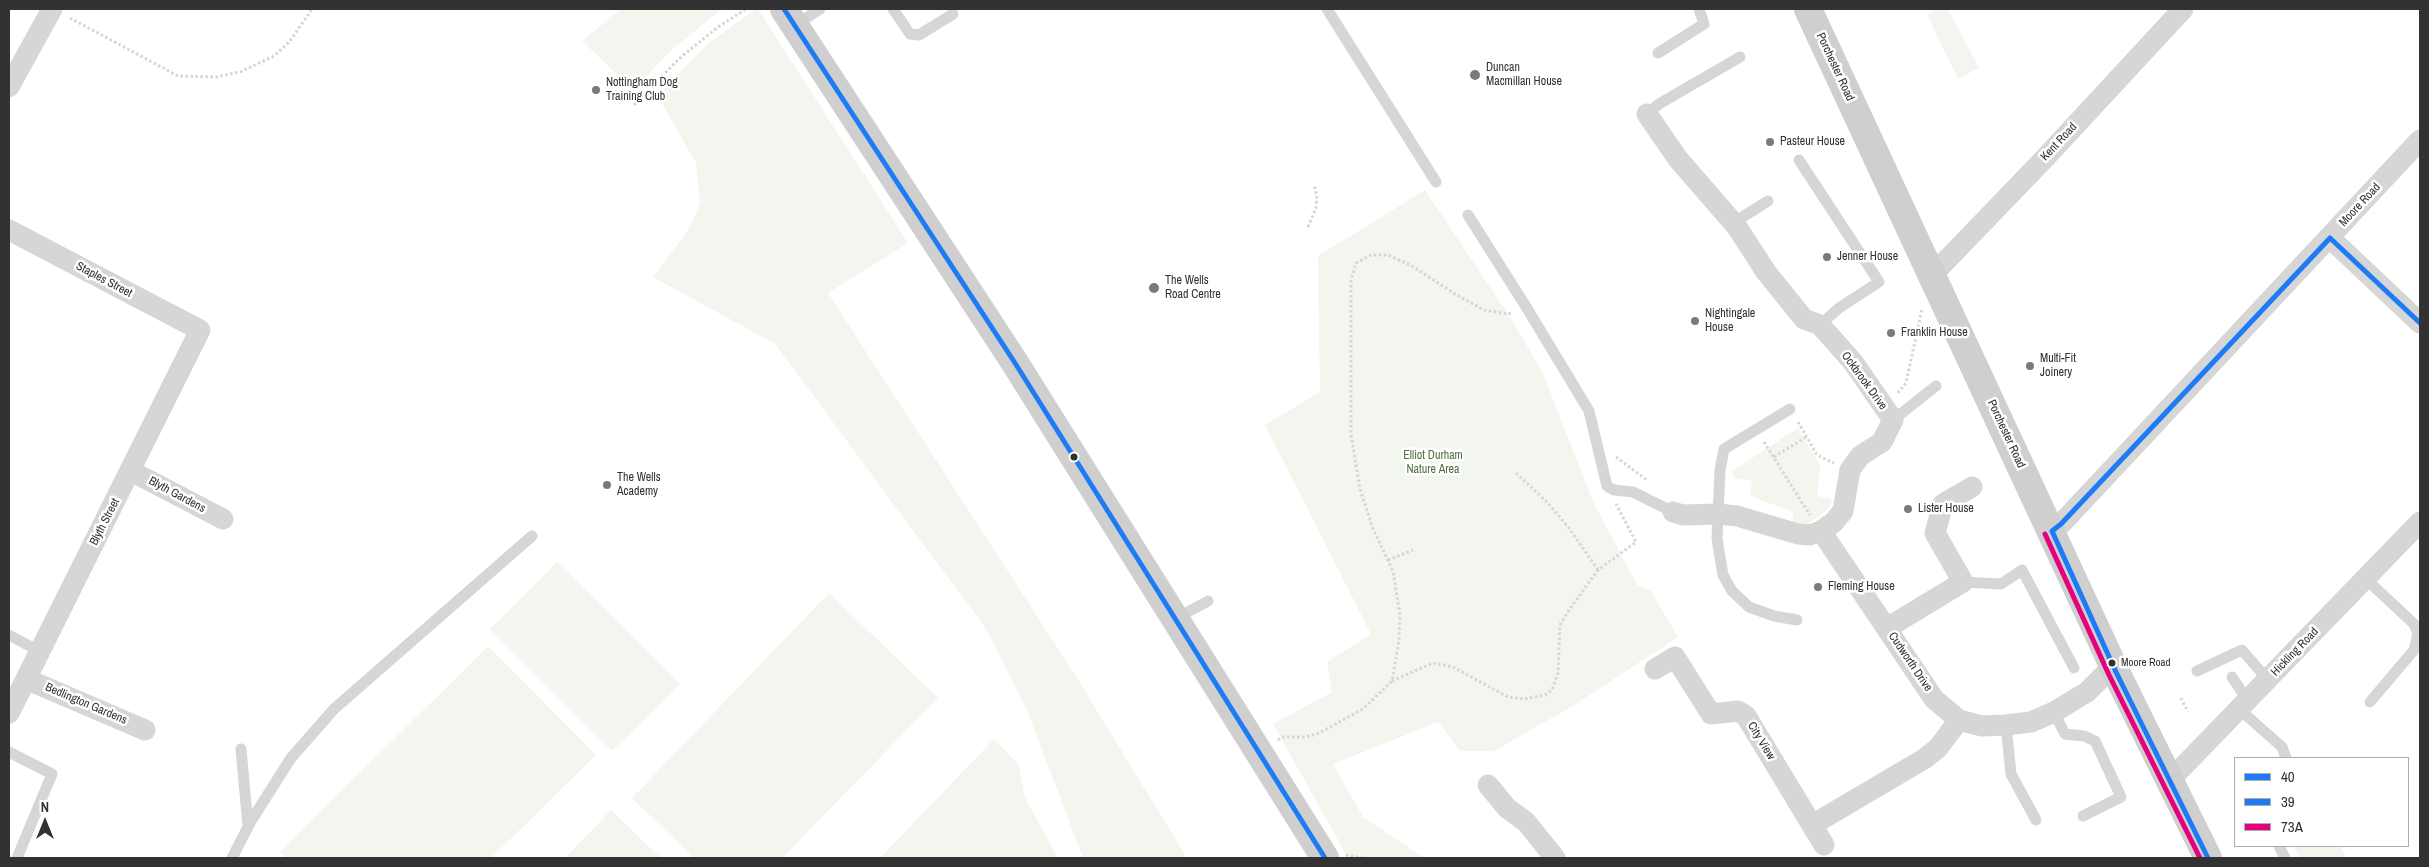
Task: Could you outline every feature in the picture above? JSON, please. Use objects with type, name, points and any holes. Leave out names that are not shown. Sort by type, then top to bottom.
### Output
[{"type":"street","points":[[9,87],[52,9]]},
{"type":"street","name":"Kent Road","points":[[1932,273],[2045,158],[2184,9]]},
{"type":"street","name":"Porchester Road","points":[[1814,13],[2116,672],[2208,858]]},
{"type":"street","points":[[789,17],[1015,363],[1325,858]]},
{"type":"street","name":"Ockbrook Drive","points":[[1647,114],[1661,151],[1733,223],[1766,272],[1804,319],[1820,325],[1853,362],[1887,412],[1882,442],[1860,456],[1850,470]]},
{"type":"street","name":"Moore Road","points":[[2052,531],[2061,524],[2420,140]]},
{"type":"street","name":"Staples Street","points":[[9,230],[200,330]]},
{"type":"street","points":[[2330,238],[2420,323]]},
{"type":"street","name":"Blyth Street","points":[[9,713],[200,330]]},
{"type":"street","points":[[1673,512],[1683,515],[1718,514],[1737,516],[1798,534],[1810,535],[1821,531],[1834,522],[1843,511],[1850,470]]},
{"type":"street","name":"Blyth Gardens","points":[[131,471],[223,519]]},
{"type":"street","points":[[1963,582],[1935,533],[1943,504],[1972,487]]},
{"type":"street","name":"Hickling Road","points":[[2169,781],[2420,522]]},
{"type":"street","points":[[1821,531],[1887,628]]},
{"type":"street","name":"Cudworth Drive","points":[[1963,582],[1887,628],[1931,702],[1959,720],[1982,726],[2006,726],[2032,722],[2054,712],[2087,692],[2103,676],[2116,672]]},
{"type":"street","name":"City View","points":[[1652,670],[1674,657],[1711,714],[1738,710],[1746,716],[1768,742],[1824,845]]},
{"type":"street","name":"Bedlington Gardens","points":[[26,679],[145,730]]},
{"type":"street","points":[[1812,825],[1924,759],[1938,748],[1959,720]]},
{"type":"street","points":[[1488,784],[1507,808],[1526,822],[1555,858]]},
{"type":"lane","points":[[789,17],[820,9]]},
{"type":"lane","points":[[894,9],[910,34],[919,35],[953,14]]},
{"type":"lane","points":[[1327,9],[1436,182]]},
{"type":"lane","points":[[1658,53],[1704,24],[1698,9]]},
{"type":"lane","points":[[1647,114],[1659,104],[1740,57]]},
{"type":"lane","points":[[1799,160],[1879,282],[1839,308],[1820,325]]},
{"type":"lane","points":[[1733,223],[1768,201]]},
{"type":"lane","points":[[1468,215],[1525,305],[1588,411],[1607,486],[1614,490],[1633,492],[1673,512]]},
{"type":"lane","points":[[1887,412],[1936,386]]},
{"type":"lane","points":[[1790,409],[1724,449],[1720,470],[1717,539],[1723,575],[1732,591],[1749,607],[1774,616],[1797,620]]},
{"type":"lane","points":[[232,858],[248,826],[291,758],[334,709],[532,536]]},
{"type":"lane","points":[[1963,582],[2001,584],[2022,570],[2074,668]]},
{"type":"lane","points":[[2366,579],[2414,624],[2418,633],[2414,650],[2370,702]]},
{"type":"lane","points":[[1175,619],[1208,602]]},
{"type":"lane","points":[[9,635],[39,652]]},
{"type":"lane","points":[[2197,671],[2242,650],[2268,680]]},
{"type":"lane","points":[[2232,677],[2244,705],[2282,747],[2286,757]]},
{"type":"lane","points":[[2054,712],[2065,734],[2084,736],[2095,741],[2121,797],[2083,816]]},
{"type":"lane","points":[[2006,726],[2011,774],[2036,820]]},
{"type":"lane","points":[[241,750],[248,826]]},
{"type":"lane","points":[[9,752],[52,774],[17,858]]},
{"type":"path","points":[[52,9],[163,70],[178,76],[194,77],[216,77],[240,72],[274,56],[290,41],[312,9]]},
{"type":"path","points":[[634,105],[681,57],[718,27],[746,9]]},
{"type":"path","points":[[1308,227],[1316,208],[1317,196],[1314,185]]},
{"type":"path","points":[[1392,681],[1399,640],[1400,615],[1393,571],[1373,529],[1360,489],[1352,434],[1351,280],[1356,263],[1372,256],[1388,255],[1412,266],[1484,310],[1508,314]]},
{"type":"path","points":[[1887,412],[1906,383],[1922,307]]},
{"type":"path","points":[[1790,409],[1817,455],[1850,470]]},
{"type":"path","points":[[1757,430],[1821,531]]},
{"type":"path","points":[[1774,457],[1806,437]]},
{"type":"path","points":[[1516,473],[1547,502],[1569,528],[1598,570]]},
{"type":"path","points":[[1259,752],[1282,738],[1306,737],[1319,733],[1363,709],[1392,681],[1433,663],[1453,667],[1508,697],[1525,700],[1545,695],[1554,686],[1558,672],[1560,626],[1586,584],[1598,570],[1636,542],[1616,504],[1614,490]]},
{"type":"path","points":[[1388,560],[1413,550]]},
{"type":"path","points":[[2180,698],[2188,712]]},
{"type":"green space","points":[[621,9],[722,9],[674,48],[633,90],[582,41]]},
{"type":"green space","points":[[758,9],[908,243],[828,293],[1077,678],[1187,858],[1083,858],[1027,710],[986,629],[775,344],[653,277],[690,227],[700,203],[696,163],[657,95],[708,44]]},
{"type":"green space","points":[[1934,9],[1950,9],[1949,11],[1979,68],[1958,79],[1927,15]]},
{"type":"green space","name":"Elliot Durham Nature Area","points":[[1425,190],[1508,314],[1542,371],[1593,502],[1638,586],[1651,591],[1678,637],[1571,707],[1494,751],[1460,751],[1438,722],[1333,764],[1363,817],[1425,858],[1348,858],[1273,724],[1332,692],[1327,662],[1371,634],[1265,425],[1320,392],[1318,256]]},
{"type":"green space","points":[[1798,428],[1820,465],[1817,496],[1832,499],[1829,508],[1822,514],[1808,524],[1799,525],[1792,522],[1794,512],[1758,499],[1750,494],[1752,480],[1734,478],[1732,471]]},
{"type":"green space","points":[[557,562],[680,684],[612,751],[490,629]]},
{"type":"green space","points":[[829,593],[938,698],[782,858],[694,858],[632,798]]},
{"type":"green space","points":[[488,646],[596,755],[491,858],[286,858],[280,852]]},
{"type":"green space","points":[[994,739],[1018,764],[1025,798],[1058,858],[880,858]]},
{"type":"green space","points":[[611,810],[661,858],[565,858]]},
{"type":"green space","points":[[2294,847],[2341,847],[2347,858],[2300,858]]},
{"type":"transit line","name":"40","points":[[784,9],[1015,363],[1325,858]]},
{"type":"transit line","name":"39","points":[[2208,858],[2116,672],[2052,531],[2061,524],[2330,238],[2420,323]]},
{"type":"transit line","name":"73A","points":[[2045,534],[2109,675],[2200,858]]},
{"type":"place","name":"Duncan Macmillan House","points":[[1475,75]]},
{"type":"place","name":"Nottingham Dog Training Club","points":[[596,90]]},
{"type":"place","name":"Pasteur House","points":[[1770,142]]},
{"type":"place","name":"Jenner House","points":[[1827,257]]},
{"type":"place","name":"The Wells Road Centre","points":[[1154,288]]},
{"type":"place","name":"Nightingale House","points":[[1695,321]]},
{"type":"place","name":"Franklin House","points":[[1891,333]]},
{"type":"place","name":"Multi-Fit Joinery","points":[[2030,366]]},
{"type":"place","name":"The Wells Academy","points":[[607,485]]},
{"type":"place","name":"Lister House","points":[[1908,509]]},
{"type":"place","name":"Fleming House","points":[[1818,587]]},
{"type":"place","name":"Moore Road","points":[[2112,663]]}]
